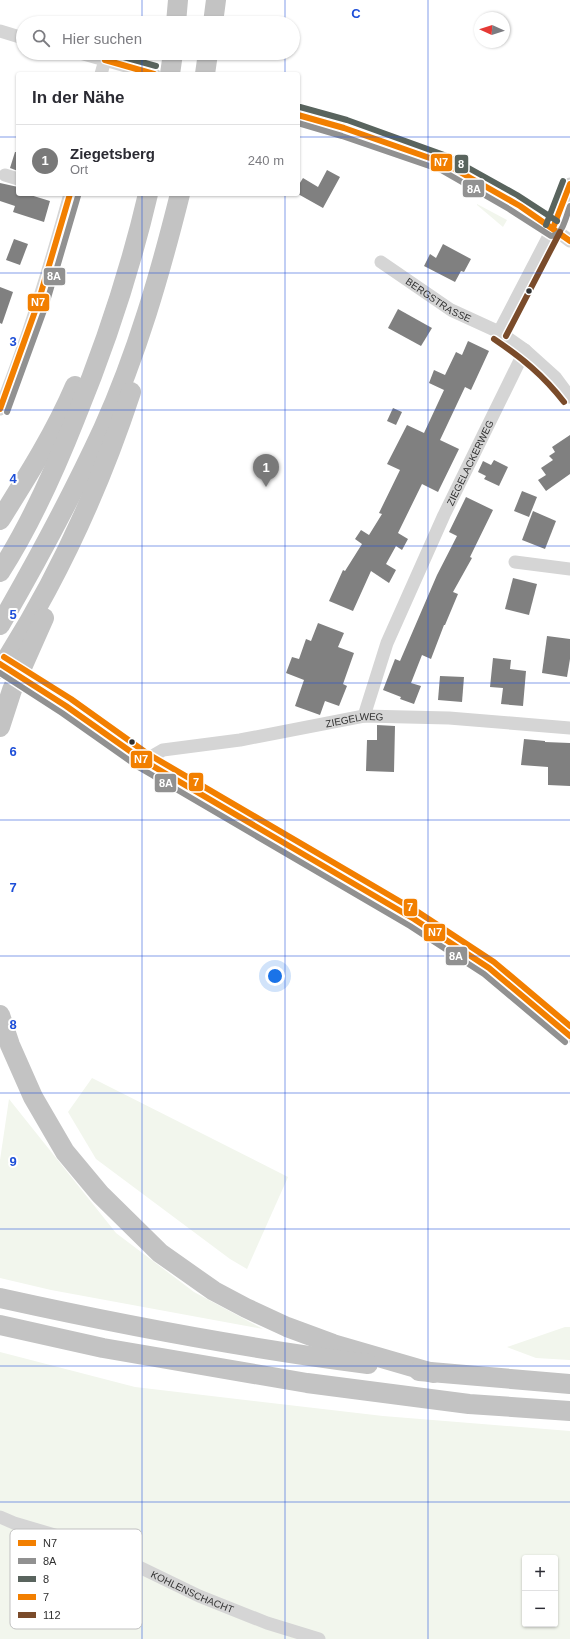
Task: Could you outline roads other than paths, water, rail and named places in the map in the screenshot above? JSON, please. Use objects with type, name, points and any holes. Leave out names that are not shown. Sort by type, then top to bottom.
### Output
[{"type":"highway","points":[[177,16],[178,0]]},
{"type":"highway","points":[[214,16],[216,0]]},
{"type":"highway","points":[[170,72],[172,60]]},
{"type":"highway","points":[[205,72],[207,60]]},
{"type":"highway","points":[[0,572],[13,552],[54,473],[89,387],[113,321],[137,240],[148,196]]},
{"type":"highway","points":[[0,624],[64,509],[103,428],[131,359],[162,264],[179,196]]},
{"type":"highway","points":[[0,520],[34,466],[65,408],[87,356],[113,321]]},
{"type":"highway","points":[[0,669],[42,601],[77,531],[119,428],[134,384],[131,359]]},
{"type":"highway","points":[[0,727],[12,690],[74,551],[77,531]]},
{"type":"highway","points":[[0,1015],[10,1045],[33,1097],[65,1152],[100,1194],[160,1253],[214,1292],[287,1327],[333,1344],[433,1373]]},
{"type":"highway","points":[[0,1298],[58,1311],[263,1349],[433,1373],[570,1384]]},
{"type":"highway","points":[[0,1325],[110,1350],[300,1382],[468,1404],[570,1411]]},
{"type":"street","points":[[0,31],[16,36]]},
{"type":"street","points":[[102,72],[105,60],[147,72]]},
{"type":"street","points":[[300,116],[350,130],[444,163],[508,199],[553,228],[570,241]]},
{"type":"street","points":[[5,175],[16,178]]},
{"type":"street","points":[[570,184],[553,228],[499,332],[525,350],[555,377],[570,398]]},
{"type":"street","points":[[0,410],[15,372],[68,196]]},
{"type":"street","name":"BERGSTRASSE","points":[[381,262],[451,310],[499,332]]},
{"type":"street","name":"ZIEGELACKERWEG","points":[[364,716],[387,643],[444,515],[525,350]]},
{"type":"street","points":[[555,377],[570,384]]},
{"type":"street","points":[[515,562],[570,569]]},
{"type":"street","points":[[0,664],[55,698],[144,761],[414,919],[489,968],[570,1036]]},
{"type":"street","name":"ZIEGELWEG","points":[[144,761],[163,750],[240,740],[364,716],[449,718],[570,728]]},
{"type":"street","name":"KOHLENSCHACHT","points":[[0,1517],[34,1529]]},
{"type":"street","name":"KOHLENSCHACHT","points":[[142,1568],[199,1596],[268,1623],[319,1639]]},
{"type":"place","name":"Ziegetsberg","points":[[266,487]]}]
